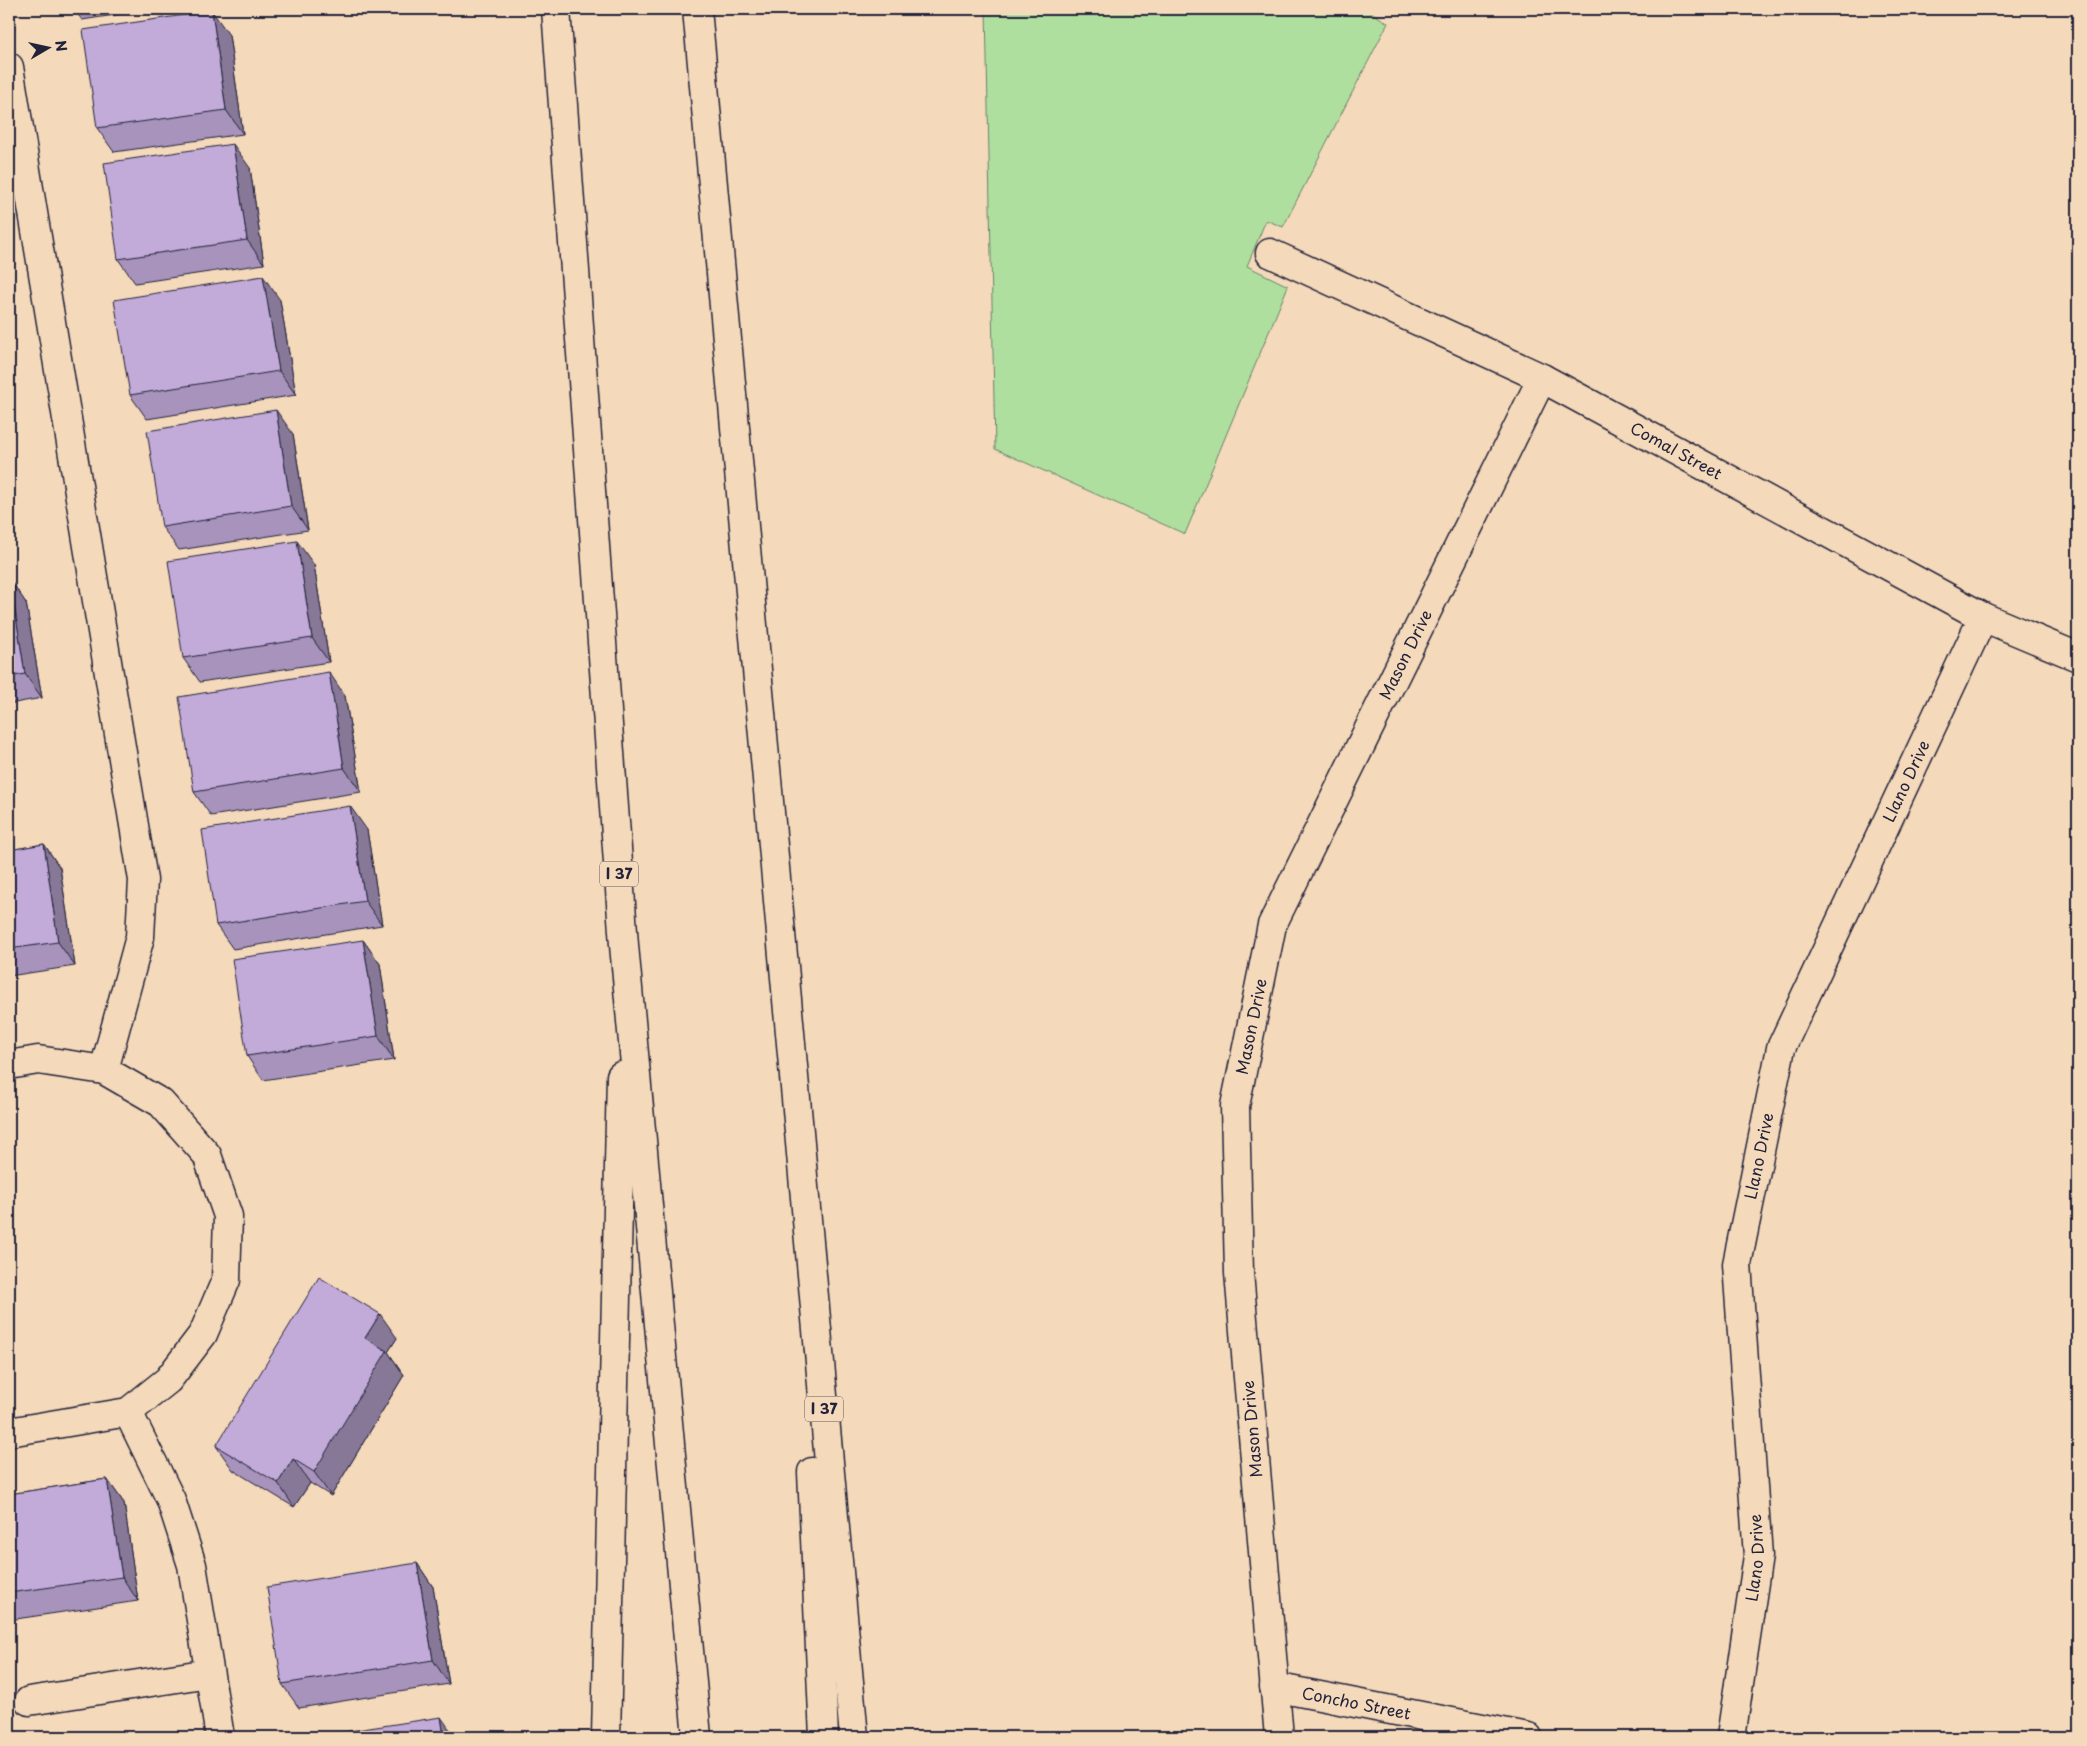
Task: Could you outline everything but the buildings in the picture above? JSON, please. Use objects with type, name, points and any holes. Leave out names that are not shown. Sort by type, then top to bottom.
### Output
[{"type":"main road","name":"I 37","points":[[556,9],[624,945],[697,1737]]},
{"type":"main road","name":"I 37","points":[[696,9],[854,1737]]},
{"type":"main road","points":[[9,67],[143,880],[140,937],[104,1070]]},
{"type":"main road","name":"Comal Street","points":[[1270,253],[1542,378],[1983,616],[2078,657]]},
{"type":"main road","name":"Mason Drive","points":[[1278,1737],[1239,1273],[1236,1097],[1272,925],[1542,378]]},
{"type":"main road","name":"Llano Drive","points":[[1731,1737],[1758,1556],[1737,1264],[1781,1048],[1983,616]]},
{"type":"main road","points":[[606,1737],[624,945]]},
{"type":"main road","points":[[9,1065],[38,1060],[104,1070],[160,1103],[207,1155],[228,1216],[226,1280],[203,1334],[168,1380],[128,1412],[9,1432]]},
{"type":"main road","points":[[794,1081],[824,1737]]},
{"type":"main road","points":[[128,1412],[171,1500],[192,1565],[220,1737]]},
{"type":"main road","points":[[29,1701],[209,1673]]},
{"type":"main road","name":"Concho Street","points":[[1274,1687],[1528,1737]]},
{"type":"green space","points":[[986,9],[1366,9],[1388,23],[1283,227],[1266,220],[1247,266],[1288,286],[1185,534],[995,449]]}]
